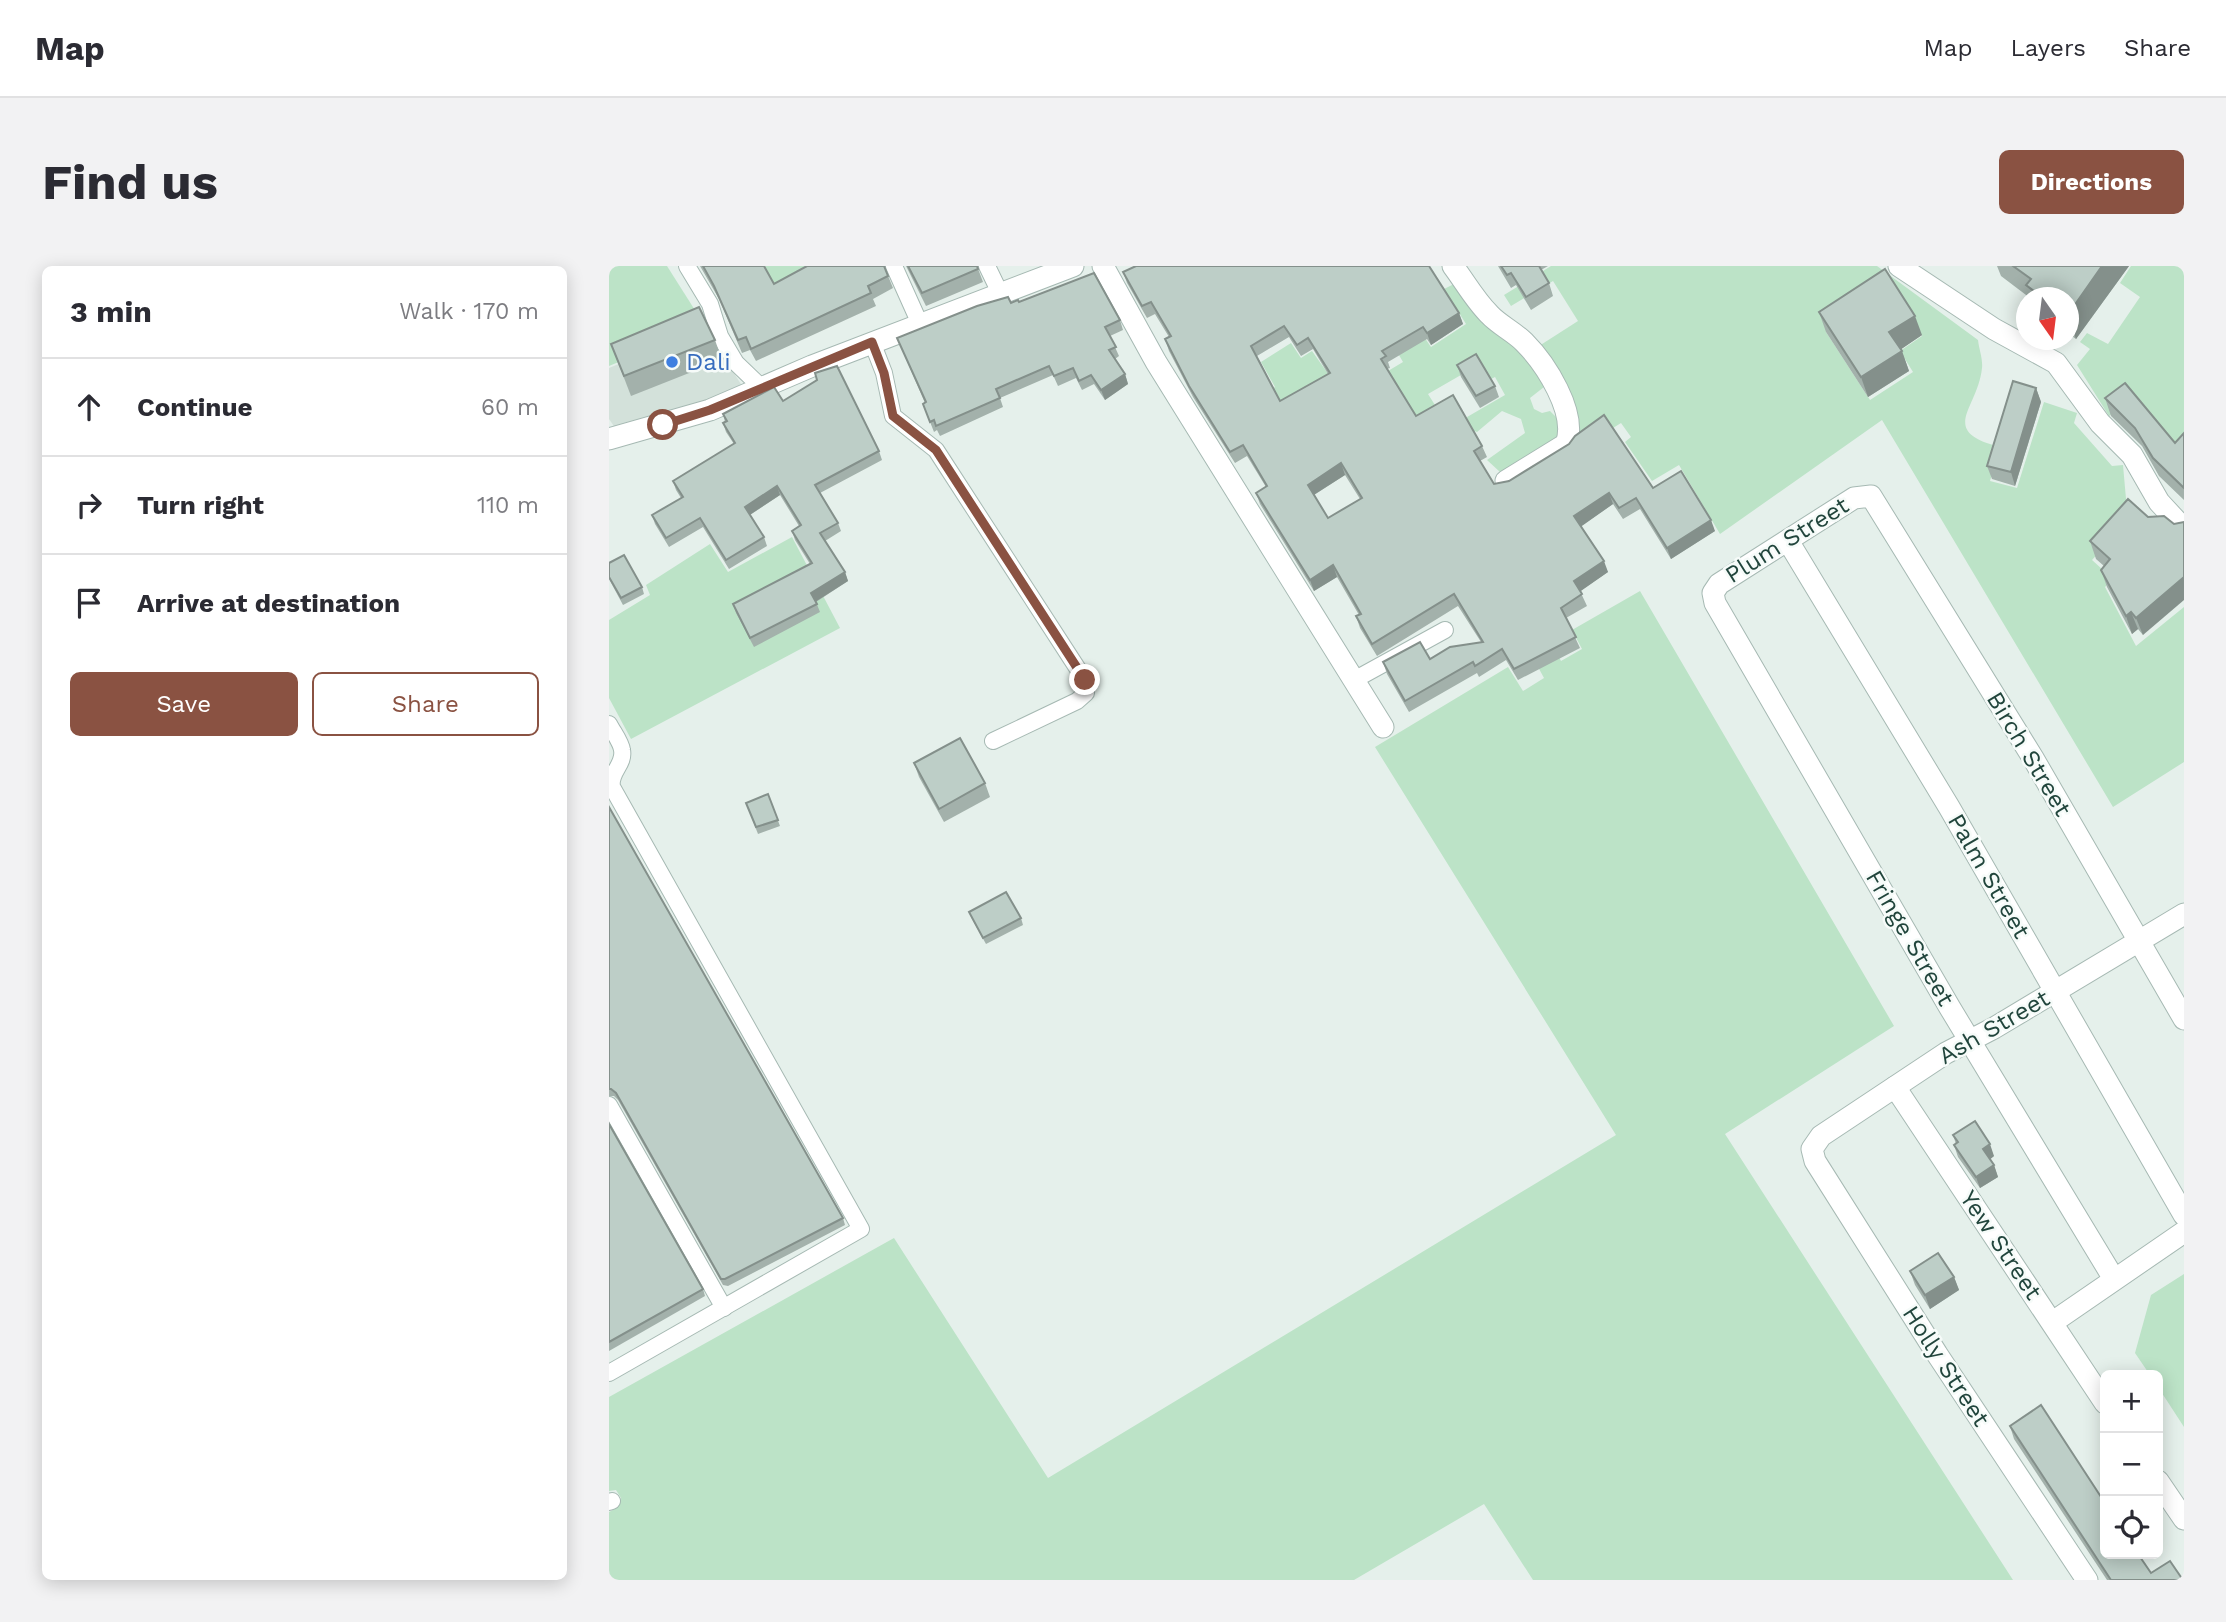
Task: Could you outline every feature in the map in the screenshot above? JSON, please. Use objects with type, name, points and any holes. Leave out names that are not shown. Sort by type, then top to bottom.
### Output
[{"type":"street","points":[[612,432],[687,418],[872,342],[1073,266]]},
{"type":"street","points":[[1103,266],[1156,362],[1383,727]]},
{"type":"street","points":[[1453,266],[1488,313],[1521,338],[1533,353],[1567,416],[1570,427],[1566,444],[1506,481]]},
{"type":"street","points":[[1899,266],[1993,329],[2056,363],[2101,423],[2132,455],[2159,502],[2184,529]]},
{"type":"street","name":"Plum Street","points":[[1713,593],[1719,584],[1854,498],[1866,494]]},
{"type":"street","name":"Birch Street","points":[[1866,494],[1875,500],[2033,758],[2184,1019]]},
{"type":"street","name":"Palm Street","points":[[1788,541],[1949,807],[2184,1215]]},
{"type":"street","name":"Fringe Street","points":[[1713,593],[1722,614],[1971,1041],[2114,1279]]},
{"type":"street","name":"Ash Street","points":[[1812,1149],[1821,1136],[1946,1053],[2055,992],[2184,914]]},
{"type":"street","name":"Yew Street","points":[[1895,1087],[2100,1395]]},
{"type":"street","name":"Holly Street","points":[[1812,1149],[1815,1161],[1867,1246],[2087,1580]]},
{"type":"street","points":[[2053,1322],[2184,1232]]},
{"type":"street","points":[[2163,1488],[2184,1519]]},
{"type":"lane","points":[[687,266],[710,304],[720,336],[736,363],[761,387]]},
{"type":"lane","points":[[894,266],[920,324]]},
{"type":"lane","points":[[987,266],[1000,293]]},
{"type":"lane","points":[[872,342],[884,373],[893,416],[936,450],[1085,680],[1086,693],[1077,701],[993,741]]},
{"type":"lane","points":[[1353,680],[1445,630]]},
{"type":"lane","points":[[609,724],[622,748],[622,756],[611,775],[612,787],[860,1224],[857,1233],[609,1373]]},
{"type":"lane","points":[[609,1105],[724,1308]]},
{"type":"shaded area","points":[[705,328],[746,392],[620,435],[609,419],[609,368]]},
{"type":"green space","points":[[609,266],[667,266],[705,326],[609,366]]},
{"type":"green space","points":[[763,266],[824,266],[778,292]]},
{"type":"green space","points":[[1551,266],[1877,266],[1978,340],[1982,368],[1966,417],[1966,426],[1970,434],[1981,441],[2000,447],[1990,481],[2017,488],[2044,402],[2077,413],[2074,423],[2112,466],[2123,465],[2127,510],[2133,515],[2092,560],[2113,579],[2105,587],[2136,646],[2184,607],[2184,762],[2113,807],[1882,420],[1720,534],[1679,465],[1652,481],[1625,442],[1631,437],[1621,423],[1613,428],[1609,422],[1576,443],[1539,346],[1578,321],[1553,281],[1511,306],[1504,295]],"holes":[[[1892,290],[1922,336],[1900,351],[1913,372],[1870,400],[1826,332]]]},
{"type":"green space","points":[[2131,266],[2184,266],[2184,445],[2171,445],[2132,399],[2109,416],[2077,365],[2090,349],[2080,342],[2087,333],[2108,344],[2140,297],[2120,283]]},
{"type":"green space","points":[[1454,284],[1530,361],[1544,387],[1530,398],[1534,409],[1542,413],[1550,411],[1557,418],[1559,436],[1507,471],[1500,472],[1487,460],[1525,433],[1521,419],[1502,411],[1477,432],[1455,424],[1505,395],[1495,377],[1489,380],[1480,364],[1428,394],[1440,413],[1421,424],[1388,371],[1403,362],[1393,345],[1416,325],[1431,347],[1466,324],[1444,289]]},
{"type":"green space","points":[[1291,343],[1301,358],[1312,351],[1329,375],[1283,411],[1272,389],[1275,387],[1261,362]]},
{"type":"green space","points":[[792,537],[840,628],[631,739],[609,698],[609,620],[650,595],[646,585],[710,544],[728,572]]},
{"type":"green space","points":[[1640,591],[1894,1026],[1725,1134],[2013,1580],[1533,1580],[1484,1504],[1354,1580],[609,1580],[609,1512],[615,1509],[621,1498],[616,1490],[609,1491],[609,1397],[894,1238],[1048,1478],[1616,1135],[1375,747],[1508,667],[1523,691],[1544,678],[1531,654],[1551,642],[1561,661],[1582,649],[1572,630]]},
{"type":"green space","points":[[2184,1274],[2184,1427],[2163,1395],[2163,1370],[2147,1370],[2135,1353],[2151,1295]]},
{"type":"building","points":[[703,266],[764,266],[774,284],[807,266],[884,266],[888,276],[868,286],[871,293],[751,349],[746,337],[738,340]]},
{"type":"building","points":[[908,266],[977,266],[978,269],[922,293]]},
{"type":"building","points":[[1136,266],[1429,266],[1459,313],[1427,333],[1423,327],[1382,351],[1386,356],[1381,359],[1416,416],[1453,395],[1482,446],[1474,451],[1494,484],[1509,481],[1569,444],[1575,436],[1604,415],[1653,488],[1681,471],[1711,520],[1667,548],[1636,498],[1619,508],[1609,493],[1574,516],[1604,561],[1574,581],[1582,594],[1561,608],[1576,637],[1514,669],[1502,649],[1475,666],[1473,662],[1405,701],[1383,662],[1420,642],[1430,659],[1450,647],[1483,642],[1454,594],[1372,644],[1356,616],[1361,614],[1333,565],[1310,580],[1256,493],[1267,486],[1243,445],[1230,452],[1189,386],[1165,339],[1171,336],[1151,302],[1142,306],[1123,272]],"holes":[[[1284,326],[1297,345],[1308,338],[1330,373],[1280,401],[1251,346]],[[1341,463],[1362,498],[1328,518],[1308,485]]]},
{"type":"building","points":[[1501,266],[1539,266],[1549,283],[1526,297],[1511,273],[1507,275]]},
{"type":"building","points":[[2013,266],[2102,266],[2079,299],[2079,287],[2029,287],[2026,285],[2031,279]]},
{"type":"building","points":[[1885,269],[1915,316],[1889,332],[1902,351],[1861,377],[1819,312]]},
{"type":"building","points":[[1094,273],[1120,320],[1105,327],[1116,347],[1109,350],[1125,374],[1101,390],[1091,375],[1079,381],[1073,368],[1054,376],[1049,366],[996,389],[1000,398],[936,426],[934,420],[930,422],[923,404],[926,402],[897,338],[977,306],[1008,297],[1011,303],[1018,300],[1019,302]]},
{"type":"building","points":[[699,307],[715,340],[624,376],[611,344]]},
{"type":"building","points":[[1476,354],[1495,386],[1476,396],[1457,365]]},
{"type":"building","points":[[837,366],[879,451],[815,485],[838,523],[820,533],[845,572],[811,593],[817,604],[750,638],[733,604],[812,563],[792,531],[801,525],[777,486],[745,507],[764,537],[726,560],[700,518],[666,538],[652,515],[683,497],[673,481],[735,443],[723,423],[727,421],[723,414],[774,387],[783,401],[817,380],[815,373]]},
{"type":"building","points":[[2013,381],[2036,388],[2011,472],[1987,466]]},
{"type":"building","points":[[2125,383],[2175,443],[2184,433],[2184,488],[2153,458],[2135,428],[2105,398]]},
{"type":"building","points":[[2128,499],[2148,517],[2164,516],[2174,524],[2184,522],[2184,577],[2136,618],[2131,612],[2126,616],[2101,570],[2110,559],[2090,541]]},
{"type":"building","points":[[624,555],[642,587],[621,598],[609,577],[609,563]]},
{"type":"building","points":[[960,738],[985,783],[939,809],[914,763]]},
{"type":"building","points":[[768,794],[778,820],[756,827],[746,803]]},
{"type":"building","points":[[609,807],[843,1218],[725,1279],[721,1279],[616,1093],[609,1089]]},
{"type":"building","points":[[1006,892],[1021,918],[983,938],[969,912]]},
{"type":"building","points":[[1975,1121],[1990,1144],[1983,1149],[1994,1165],[1976,1177],[1954,1145],[1958,1142],[1953,1135]]},
{"type":"building","points":[[609,1124],[703,1289],[609,1342]]},
{"type":"building","points":[[1938,1253],[1954,1277],[1925,1295],[1910,1271]]},
{"type":"building","points":[[2041,1405],[2100,1495],[2100,1559],[2141,1559],[2151,1573],[2170,1561],[2183,1580],[2111,1580],[2010,1426]]},
{"type":"place","name":"Dali","points":[[672,362]]},
{"type":"route","points":[[663,425],[710,410],[872,342],[884,373],[893,416],[936,450],[1085,680]]}]
